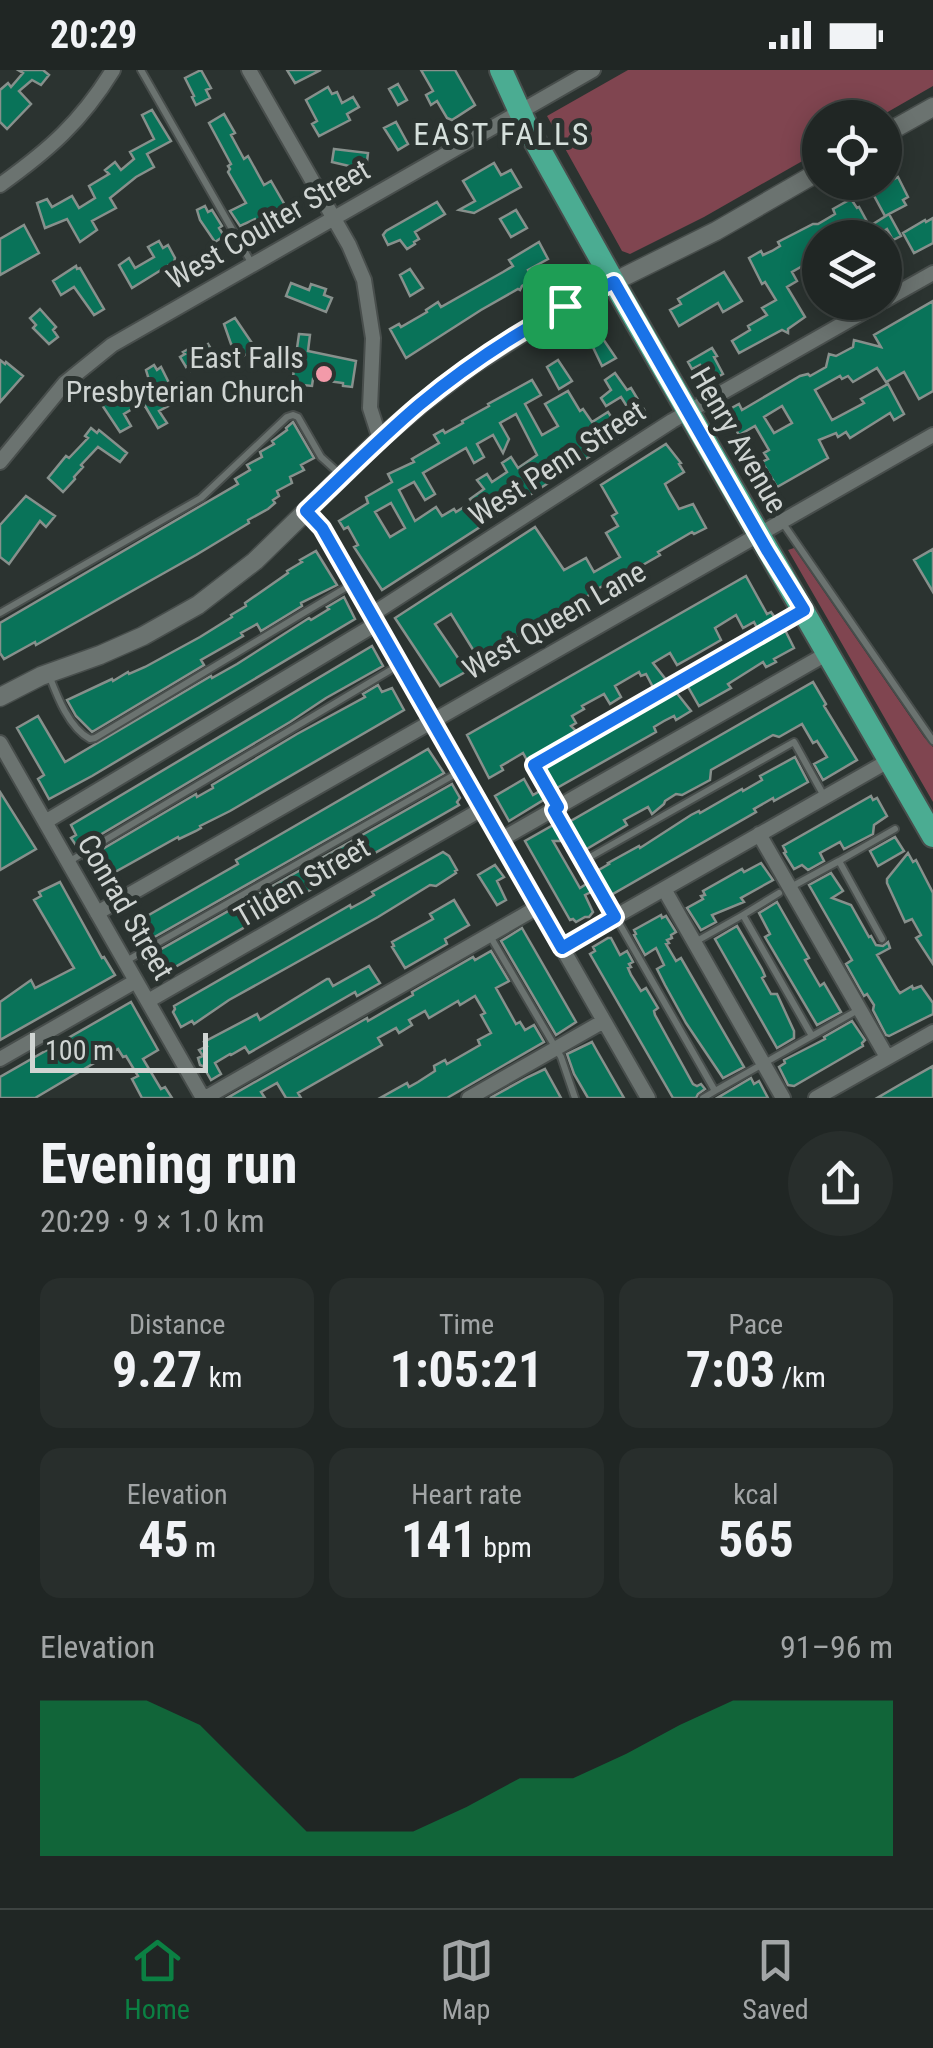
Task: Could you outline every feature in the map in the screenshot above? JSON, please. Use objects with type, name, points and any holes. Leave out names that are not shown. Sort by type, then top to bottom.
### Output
[{"type":"main road","name":"Henry Avenue","points":[[501,70],[614,282],[933,836]]},
{"type":"street","points":[[0,185],[63,136],[113,70]]},
{"type":"street","points":[[249,70],[358,263],[368,298],[373,338],[370,400],[380,439]]},
{"type":"street","name":"West Coulter Street","points":[[0,462],[65,383],[112,345],[593,70]]},
{"type":"street","points":[[902,124],[933,107]]},
{"type":"street","points":[[0,697],[124,645],[198,605],[255,561],[380,439],[500,345],[565,306],[716,231],[802,181]]},
{"type":"street","name":"West Penn Street","points":[[902,290],[933,272]]},
{"type":"street","name":"West Penn Street","points":[[46,822],[374,620],[688,412],[850,320]]},
{"type":"street","name":"West Queen Lane","points":[[97,913],[933,435]]},
{"type":"street","points":[[306,511],[322,528],[648,1098]]},
{"type":"street","points":[[500,840],[828,653]]},
{"type":"street","name":"Conrad Street","points":[[0,744],[204,1098]]},
{"type":"street","points":[[562,948],[890,760]]},
{"type":"street","name":"Tilden Street","points":[[148,1001],[482,810]]},
{"type":"street","points":[[759,834],[784,891],[887,1058]]},
{"type":"street","points":[[664,889],[783,1098]]},
{"type":"street","points":[[204,1098],[538,908]]},
{"type":"street","points":[[0,1059],[136,981]]},
{"type":"street","points":[[468,1098],[604,1021]]},
{"type":"street","points":[[816,1098],[933,1032]]},
{"type":"lane","points":[[141,70],[252,265]]},
{"type":"lane","points":[[0,613],[201,498],[286,416],[298,417],[326,462],[342,475]]},
{"type":"lane","points":[[782,521],[933,741]]},
{"type":"lane","points":[[48,674],[80,734],[95,738],[353,583]]},
{"type":"lane","points":[[715,1092],[583,861],[534,765],[804,610]]},
{"type":"lane","points":[[68,862],[400,665]]},
{"type":"lane","points":[[583,861],[794,742],[825,797]]},
{"type":"lane","points":[[125,962],[460,771]]},
{"type":"lane","points":[[694,943],[896,828]]},
{"type":"lane","points":[[839,861],[882,939]]},
{"type":"lane","points":[[742,915],[812,1036]]},
{"type":"lane","points":[[490,936],[556,1048],[575,1098]]},
{"type":"lane","points":[[704,1098],[859,1009]]},
{"type":"shaded area","points":[[628,70],[933,70],[933,86],[902,104],[902,100],[802,100],[802,161],[630,254],[622,251],[547,116]]},
{"type":"shaded area","points":[[794,548],[933,747],[933,802],[788,550]]},
{"type":"building","points":[[18,70],[43,70],[49,75],[41,85],[32,80],[19,91],[31,104],[7,129],[0,122],[0,90],[8,83],[11,87],[23,73]]},
{"type":"building","points":[[201,70],[211,88],[206,90],[210,98],[196,105],[185,78]]},
{"type":"building","points":[[287,70],[321,70],[295,83]]},
{"type":"building","points":[[421,70],[455,70],[475,105],[452,120],[447,118],[437,101],[431,105],[426,95],[433,91]]},
{"type":"building","points":[[398,84],[407,100],[398,105],[389,89]]},
{"type":"building","points":[[328,87],[332,94],[337,92],[342,103],[353,97],[359,107],[347,114],[350,120],[319,136],[312,124],[317,121],[306,100]]},
{"type":"building","points":[[152,110],[171,141],[147,154],[154,167],[110,198],[116,208],[92,221],[97,230],[80,242],[67,219],[45,228],[37,203],[47,199],[52,207],[72,196],[79,208],[95,198],[89,186],[109,174],[105,170],[115,162],[121,170],[134,159],[130,152],[154,139],[142,115]]},
{"type":"building","points":[[224,114],[244,159],[248,156],[264,185],[271,181],[286,207],[280,210],[283,216],[261,226],[255,219],[240,226],[230,211],[246,203],[228,172],[231,164],[209,123]]},
{"type":"building","points":[[396,122],[408,144],[398,150],[384,128]]},
{"type":"building","points":[[334,149],[368,153],[366,170],[332,162]]},
{"type":"building","points":[[494,163],[501,175],[511,170],[521,187],[474,213],[459,210],[475,201],[463,181]]},
{"type":"building","points":[[902,185],[908,197],[903,200],[906,205],[885,216],[876,200],[902,200]]},
{"type":"building","points":[[852,200],[866,220],[825,220],[835,214],[833,209]]},
{"type":"building","points":[[437,202],[445,214],[415,232],[419,239],[415,244],[407,249],[400,240],[388,245],[383,235],[386,231]]},
{"type":"building","points":[[205,206],[222,226],[219,228],[224,236],[215,242],[197,210]]},
{"type":"building","points":[[516,210],[527,228],[511,237],[500,219]]},
{"type":"building","points":[[933,218],[933,243],[914,253],[903,233]]},
{"type":"building","points":[[24,225],[39,253],[0,275],[0,239]]},
{"type":"building","points":[[802,230],[802,266],[792,272],[797,281],[787,287],[802,312],[802,319],[788,333],[782,330],[739,353],[732,341],[767,315],[762,308],[776,300],[765,282],[762,284],[749,258],[761,251],[763,255],[772,251],[780,246],[778,242]]},
{"type":"building","points":[[159,241],[163,248],[168,245],[174,262],[132,288],[119,265],[129,258],[135,268],[154,257],[148,247]]},
{"type":"building","points":[[539,242],[548,259],[528,270],[533,280],[406,358],[390,329],[399,324],[401,327],[438,302],[441,307],[503,272],[513,266],[509,260]]},
{"type":"building","points":[[76,266],[104,309],[94,315],[74,287],[61,295],[53,281]]},
{"type":"building","points":[[410,269],[423,288],[410,296],[400,275]]},
{"type":"building","points":[[724,272],[742,301],[723,312],[718,303],[679,326],[670,310],[681,304],[678,299]]},
{"type":"building","points":[[291,283],[309,290],[311,284],[326,289],[324,295],[332,298],[326,312],[286,296]]},
{"type":"building","points":[[933,301],[933,391],[919,399],[904,372],[886,382],[877,368],[853,382],[848,376],[840,376],[815,390],[832,420],[864,403],[861,399],[888,384],[904,414],[894,420],[890,413],[850,438],[846,432],[819,440],[828,458],[777,487],[762,462],[768,459],[764,453],[769,450],[755,426],[739,435],[728,410],[739,404],[742,410],[800,376],[810,376],[826,367],[829,354],[836,356],[853,347],[854,340],[881,347],[874,335]],"holes":[[[782,406],[792,423],[774,433],[764,417]]]},
{"type":"building","points":[[40,309],[56,327],[53,330],[58,337],[49,344],[33,328],[36,325],[30,318]]},
{"type":"building","points":[[235,318],[256,349],[243,356],[231,344],[224,324]]},
{"type":"building","name":"East Falls Presbyterian Church","points":[[299,334],[310,335],[308,351],[356,361],[352,387],[313,379],[312,386],[292,384]]},
{"type":"building","points":[[601,336],[616,358],[602,366],[590,341]]},
{"type":"building","points":[[208,344],[214,362],[191,371],[180,357],[183,352]]},
{"type":"building","points":[[712,348],[723,374],[710,381],[700,365],[692,369],[688,362]]},
{"type":"building","points":[[0,360],[23,376],[0,402]]},
{"type":"building","points":[[558,360],[572,381],[559,389],[547,367]]},
{"type":"building","points":[[154,365],[157,370],[161,367],[178,401],[159,411],[167,423],[158,428],[145,406],[139,405],[124,414],[131,426],[120,432],[100,402],[130,385],[133,389],[149,380],[146,370]]},
{"type":"building","points":[[615,373],[627,390],[631,388],[646,413],[647,418],[638,424],[621,397],[606,406],[601,398],[611,390],[605,380]]},
{"type":"building","points":[[532,380],[541,395],[525,404],[542,435],[558,426],[545,404],[568,391],[592,422],[608,412],[623,435],[382,590],[354,547],[358,545],[348,527],[344,529],[339,521],[368,503],[366,497],[392,482],[388,474],[414,462],[412,459],[439,443],[434,435],[463,423]],"holes":[[[516,414],[537,455],[518,468],[511,457],[502,463],[507,472],[492,482],[487,474],[477,480],[484,489],[456,512],[454,509],[442,516],[436,507],[415,521],[399,490],[414,482],[425,500],[435,494],[423,473],[466,448],[474,463],[484,457],[477,444],[493,435],[503,453],[509,439],[500,423]],[[391,503],[405,528],[390,537],[375,512]]]},
{"type":"building","points":[[293,422],[314,458],[301,465],[304,470],[290,477],[292,483],[277,491],[279,496],[268,509],[196,555],[4,659],[0,653],[0,623],[238,484],[235,479],[250,470],[247,465],[262,457],[260,452],[274,444],[272,441]]},
{"type":"building","points":[[91,428],[127,453],[120,462],[98,447],[63,492],[48,478],[88,438],[85,436]]},
{"type":"building","points":[[666,444],[684,472],[665,484],[679,509],[693,504],[706,528],[658,552],[660,555],[480,661],[451,614],[435,624],[467,671],[440,686],[395,618],[535,527],[564,570],[586,558],[594,572],[620,557],[606,533],[618,526],[612,516],[617,513],[601,485]]},
{"type":"building","points":[[26,496],[55,516],[46,527],[40,521],[9,564],[0,557],[0,525]]},
{"type":"building","points":[[933,549],[933,592],[914,560]]},
{"type":"building","points":[[316,551],[337,585],[301,603],[302,606],[261,631],[257,624],[241,633],[243,636],[201,660],[204,665],[92,732],[76,716],[67,700],[145,667],[200,637]]},
{"type":"building","points":[[746,576],[767,614],[771,612],[776,619],[758,630],[754,622],[743,628],[736,615],[715,628],[721,640],[677,665],[670,653],[653,663],[667,681],[654,689],[646,674],[641,676],[639,672],[615,686],[621,697],[610,704],[604,694],[582,706],[584,709],[572,716],[576,723],[571,726],[577,732],[528,762],[523,753],[489,778],[467,735]]},
{"type":"building","points":[[344,597],[355,619],[49,799],[38,779],[44,775],[17,728],[38,716],[65,762],[237,664]]},
{"type":"building","points":[[785,630],[794,648],[766,667],[763,662],[728,684],[731,688],[699,706],[687,685]]},
{"type":"building","points":[[372,646],[383,666],[78,848],[71,838],[76,835],[71,825]]},
{"type":"building","points":[[813,682],[857,760],[823,780],[814,764],[827,757],[802,724],[779,737],[773,735],[711,770],[710,780],[682,795],[676,794],[652,814],[648,807],[624,820],[627,825],[585,850],[569,822]]},
{"type":"building","points":[[378,685],[382,692],[392,688],[404,710],[196,831],[97,882],[84,860],[196,794],[197,797],[213,788],[212,785],[297,734],[365,697],[363,694]]},
{"type":"building","points":[[676,692],[691,711],[676,720],[674,716],[664,721],[654,727],[656,732],[555,789],[543,768]]},
{"type":"building","points":[[428,749],[444,773],[135,948],[126,928]]},
{"type":"building","points":[[795,757],[808,782],[774,801],[773,798],[754,809],[756,812],[611,895],[597,871],[691,815],[743,791],[762,780],[760,776]]},
{"type":"building","points":[[524,779],[533,795],[540,791],[545,799],[509,821],[495,796]]},
{"type":"building","points":[[452,784],[460,798],[459,805],[154,979],[142,960]]},
{"type":"building","points":[[0,792],[36,849],[0,870]]},
{"type":"building","points":[[871,796],[873,800],[877,798],[887,816],[874,825],[873,834],[844,849],[840,842],[820,853],[824,861],[808,870],[802,865],[794,869],[783,846]]},
{"type":"building","points":[[555,824],[564,841],[553,841],[580,888],[588,883],[593,891],[585,895],[593,912],[576,922],[570,920],[525,841]]},
{"type":"building","points":[[895,837],[904,851],[878,866],[870,851]]},
{"type":"building","points":[[443,852],[456,873],[229,1000],[194,1024],[192,1021],[181,1027],[174,1006],[350,905],[351,908],[364,901],[374,895],[372,892]]},
{"type":"building","points":[[908,853],[913,862],[916,860],[933,893],[933,964],[916,938],[921,935],[912,919],[905,922],[887,883]]},
{"type":"building","points":[[761,863],[773,880],[741,898],[744,902],[712,915],[716,922],[701,930],[687,908],[703,899],[703,891]]},
{"type":"building","points":[[495,865],[504,877],[497,881],[506,900],[497,905],[478,875]]},
{"type":"building","points":[[831,873],[843,891],[832,898],[851,905],[876,945],[888,942],[890,948],[877,955],[897,989],[900,993],[921,986],[933,1003],[933,1014],[886,1035],[874,1005],[867,994],[864,996],[846,964],[852,960],[809,885]]},
{"type":"building","points":[[60,882],[115,975],[0,1040],[0,1002],[31,980],[35,988],[74,968],[34,900],[41,896],[39,892]]},
{"type":"building","points":[[454,900],[469,925],[445,939],[447,944],[405,968],[392,942],[433,919],[430,914]]},
{"type":"building","points":[[777,902],[820,986],[824,983],[841,1012],[817,1025],[765,937],[770,934],[759,913]]},
{"type":"building","points":[[666,916],[676,932],[666,944],[676,961],[681,958],[744,1067],[723,1078],[665,985],[657,969],[664,965],[656,948],[645,955],[634,935],[634,930]]},
{"type":"building","points":[[737,926],[794,1031],[794,1038],[777,1048],[715,939]]},
{"type":"building","points":[[522,928],[576,1022],[556,1035],[501,941]]},
{"type":"building","points":[[608,938],[620,955],[627,951],[633,962],[628,968],[631,975],[641,991],[646,988],[658,1008],[655,1015],[693,1084],[701,1084],[705,1089],[696,1098],[673,1098],[590,954],[595,951],[593,947]]},
{"type":"building","points":[[491,951],[509,981],[496,988],[516,1024],[520,1022],[525,1030],[534,1025],[544,1042],[447,1098],[380,1098],[407,1083],[409,1087],[435,1071],[434,1066],[445,1060],[447,1064],[480,1045],[478,1040],[491,1033],[475,996],[429,1018],[425,1011],[409,1020],[412,1025],[399,1033],[396,1028],[378,1038],[382,1045],[298,1093],[301,1098],[286,1098],[277,1083],[261,1092],[265,1098],[227,1098],[367,1018],[368,1021],[473,957],[475,960]]},
{"type":"building","points":[[369,966],[380,983],[357,996],[355,992],[249,1053],[245,1047],[230,1054],[215,1063],[221,1074],[211,1080],[200,1065],[198,1058],[203,1056],[199,1050],[207,1046],[204,1042],[257,1014],[260,1020],[327,979],[333,986]]},
{"type":"building","points":[[131,1002],[158,1050],[143,1059],[161,1089],[165,1087],[172,1098],[142,1098],[132,1079],[138,1076],[118,1049],[35,1098],[0,1098],[0,1077]]},
{"type":"building","points":[[852,1021],[865,1040],[863,1046],[794,1086],[788,1085],[779,1067],[784,1060]]},
{"type":"building","points":[[592,1042],[624,1098],[588,1098],[574,1074],[567,1054]]},
{"type":"building","points":[[933,1066],[933,1098],[877,1098],[901,1084]]},
{"type":"building","points":[[545,1069],[561,1098],[490,1098],[528,1077]]},
{"type":"building","points":[[751,1078],[754,1084],[759,1081],[768,1098],[717,1098]]},
{"type":"place","name":"East Falls Presbyterian Church","points":[[324,374]]},
{"type":"district","name":"EAST FALLS","points":[[502,134]]},
{"type":"route","points":[[614,282],[804,610],[534,765],[558,807],[554,810],[615,917],[562,948],[322,528],[306,511],[363,454],[448,382],[565,306],[614,282]]}]
